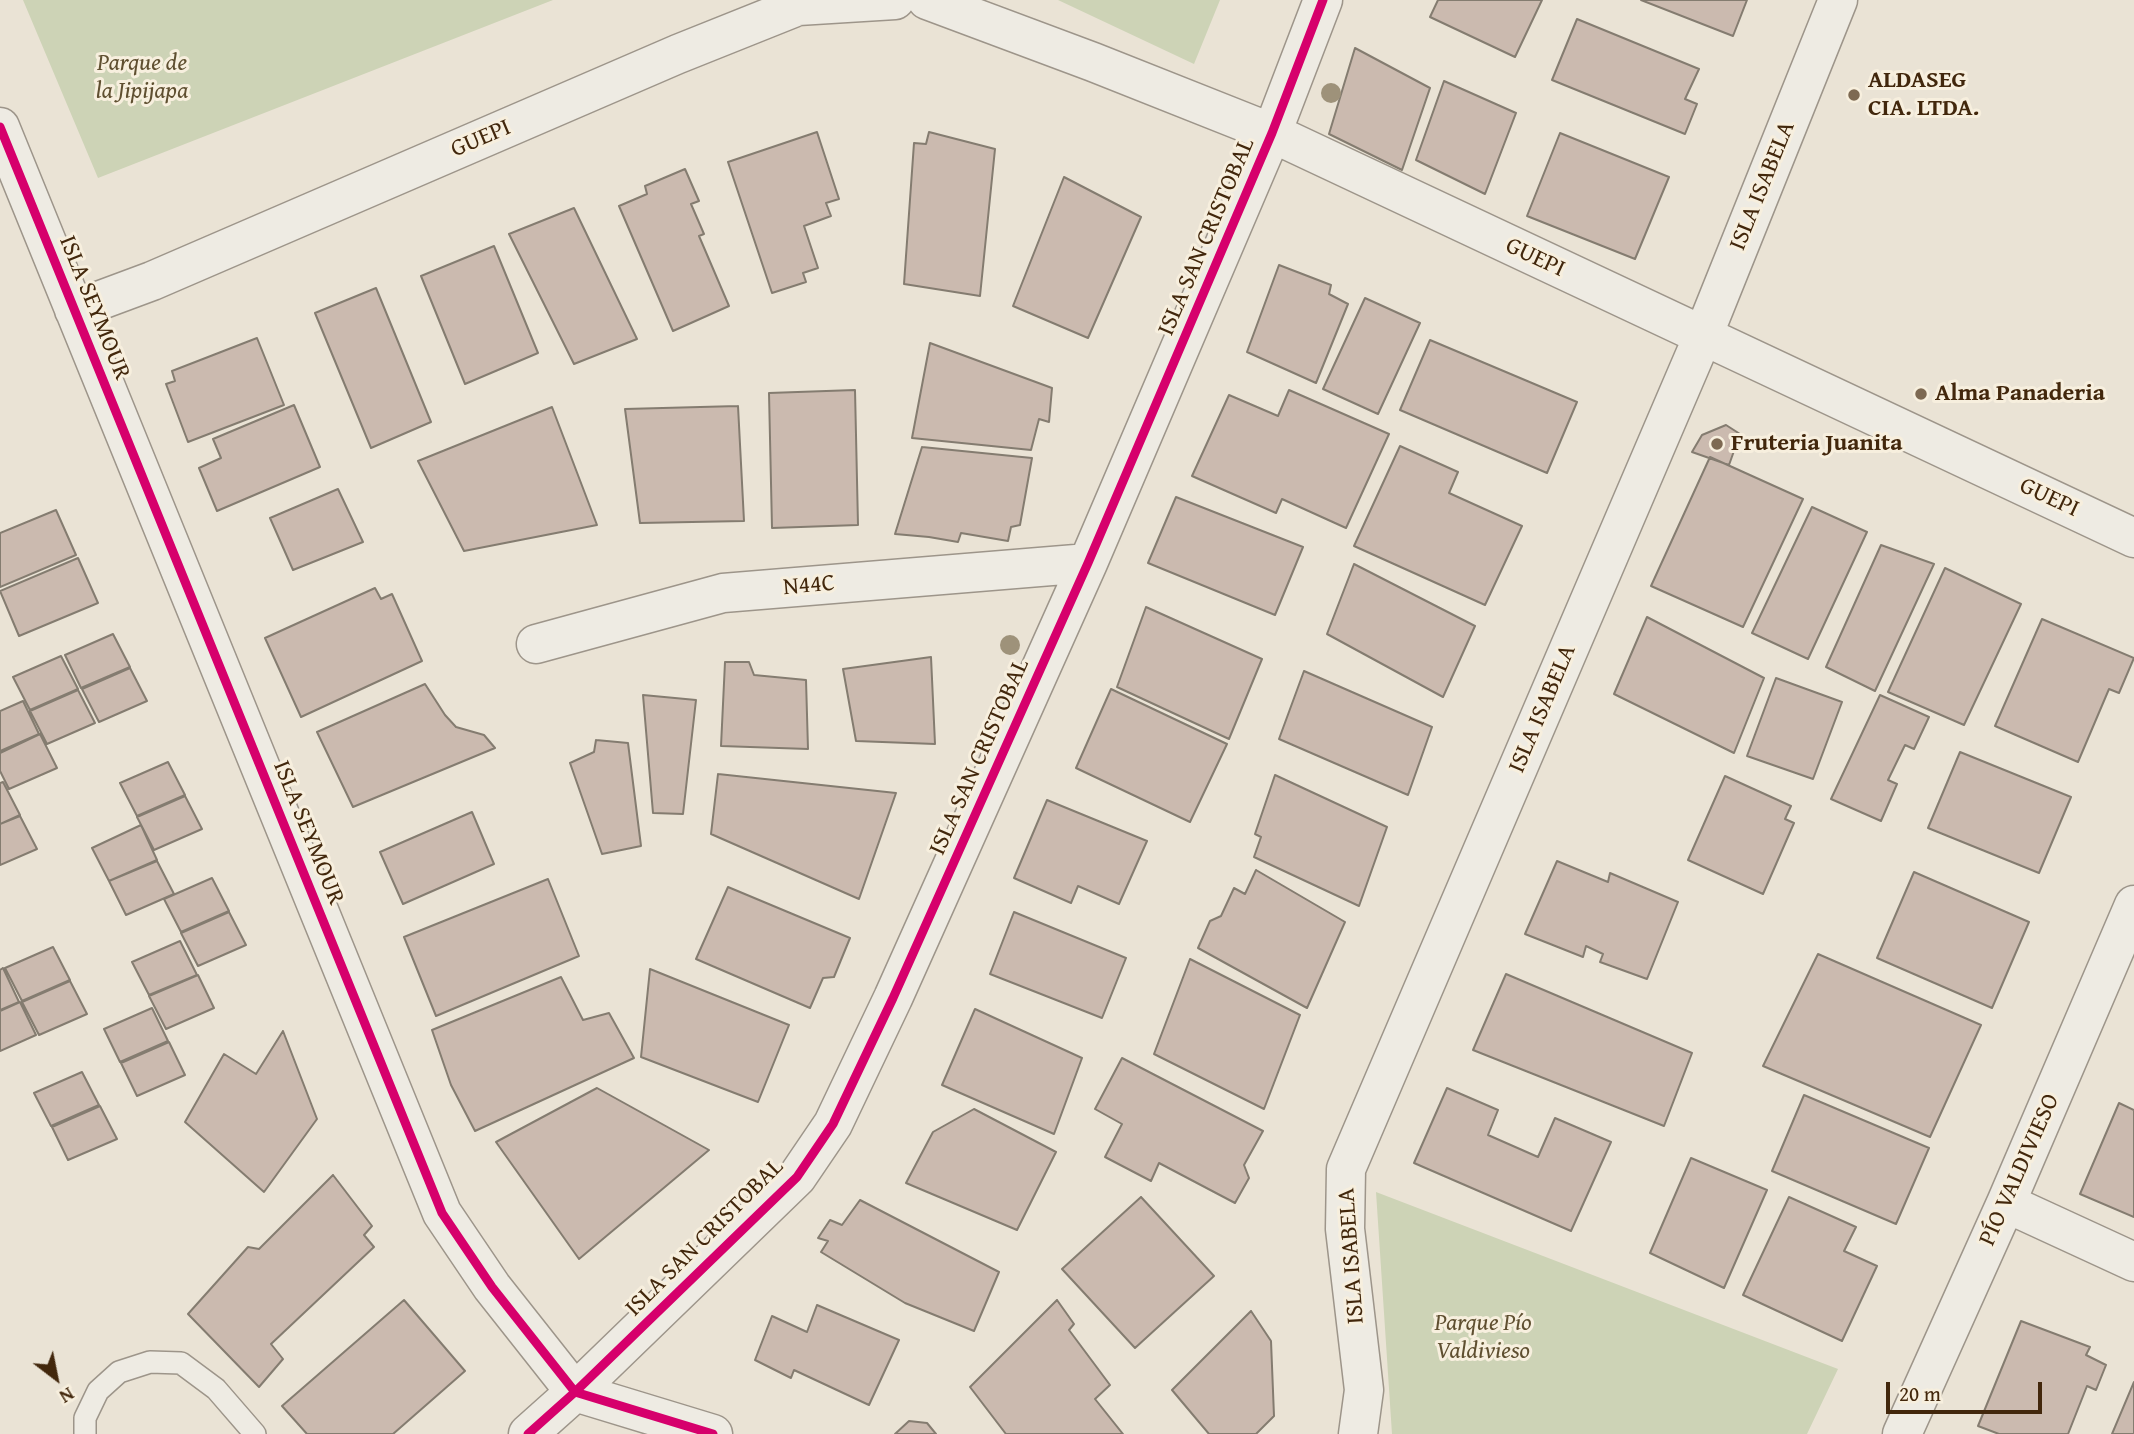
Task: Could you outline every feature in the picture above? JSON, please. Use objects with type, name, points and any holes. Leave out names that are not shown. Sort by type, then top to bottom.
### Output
[{"type":"street","name":"GUEPI","points":[[74,310],[165,275],[678,54],[798,6],[895,0]]},
{"type":"street","name":"GUEPI","points":[[927,0],[1093,62],[1272,134],[2134,538]]},
{"type":"street","name":"ISLA SAN CRISTOBAL","points":[[528,1434],[797,1177],[833,1124],[893,998],[1088,563],[1272,134],[1323,0]]},
{"type":"street","name":"ISLA ISABELA","points":[[1358,1434],[1364,1390],[1345,1229],[1346,1169],[1703,336],[1838,0]]},
{"type":"street","name":"ISLA SEYMOUR","points":[[0,127],[442,1213],[492,1287],[575,1392]]},
{"type":"street","name":"N44C","points":[[536,644],[723,593],[1088,563]]},
{"type":"street","name":"PÍO VALDIVIESO","points":[[1902,1434],[2006,1203],[2134,905]]},
{"type":"street","points":[[2006,1203],[2134,1262]]},
{"type":"street","points":[[575,1392],[713,1434]]},
{"type":"lane","points":[[85,1434],[85,1418],[98,1391],[119,1372],[149,1362],[181,1363],[216,1389],[256,1434]]},
{"type":"green space","name":"Parque de la Jipijapa","points":[[23,0],[553,0],[98,178]]},
{"type":"green space","points":[[1058,0],[1220,0],[1194,64]]},
{"type":"green space","name":"Parque Pío Valdivieso","points":[[1376,1192],[1838,1369],[1807,1434],[1392,1434]]},
{"type":"building","points":[[1438,0],[1542,0],[1515,57],[1430,17]]},
{"type":"building","points":[[1641,0],[1747,0],[1733,36]]},
{"type":"building","points":[[1577,19],[1699,69],[1685,99],[1697,104],[1685,134],[1552,80]]},
{"type":"building","points":[[1355,48],[1430,88],[1402,170],[1329,134]]},
{"type":"building","points":[[1444,81],[1516,113],[1485,194],[1416,160]]},
{"type":"building","points":[[817,132],[839,199],[826,203],[831,216],[804,226],[818,268],[803,273],[806,282],[772,293],[728,162]]},
{"type":"building","points":[[929,132],[995,149],[980,296],[904,284],[914,143],[926,144]]},
{"type":"building","points":[[1560,133],[1669,177],[1635,259],[1527,216]]},
{"type":"building","points":[[685,169],[699,201],[691,204],[704,234],[699,236],[729,306],[673,331],[619,206],[647,194],[645,186]]},
{"type":"building","points":[[1064,177],[1141,217],[1088,338],[1013,306]]},
{"type":"building","points":[[574,208],[637,339],[574,364],[509,234]]},
{"type":"building","points":[[494,246],[538,353],[465,384],[421,276]]},
{"type":"building","points":[[1279,265],[1331,285],[1329,294],[1348,304],[1316,383],[1247,352]]},
{"type":"building","points":[[376,288],[431,422],[371,448],[315,313]]},
{"type":"building","points":[[1365,298],[1420,323],[1378,414],[1323,389]]},
{"type":"building","points":[[257,338],[284,405],[188,442],[166,384],[175,381],[172,371]]},
{"type":"building","points":[[1430,340],[1577,402],[1547,473],[1400,410]]},
{"type":"building","points":[[930,343],[1052,388],[1049,422],[1039,419],[1031,450],[912,438]]},
{"type":"building","points":[[855,390],[858,525],[772,528],[769,393]]},
{"type":"building","points":[[1289,390],[1389,434],[1346,528],[1282,499],[1276,513],[1192,476],[1229,395],[1278,416]]},
{"type":"building","points":[[294,405],[320,467],[217,511],[199,468],[221,458],[213,439]]},
{"type":"building","points":[[738,406],[744,521],[640,523],[625,409]]},
{"type":"building","points":[[552,407],[597,525],[464,551],[418,461]]},
{"type":"building","name":"Fruteria Juanita","points":[[1726,425],[1740,434],[1729,465],[1692,452],[1702,435]]},
{"type":"building","points":[[1400,446],[1458,472],[1449,493],[1522,526],[1485,605],[1354,546]]},
{"type":"building","points":[[922,447],[1032,458],[1020,525],[1011,527],[1008,541],[961,533],[958,542],[895,534]]},
{"type":"building","points":[[1710,457],[1803,499],[1743,627],[1651,586]]},
{"type":"building","points":[[338,489],[363,542],[293,570],[270,518]]},
{"type":"building","points":[[1176,497],[1303,547],[1275,615],[1148,563]]},
{"type":"building","points":[[1812,507],[1867,532],[1808,659],[1752,633]]},
{"type":"building","points":[[56,510],[76,555],[0,587],[0,533]]},
{"type":"building","points":[[1881,545],[1934,564],[1875,691],[1826,667]]},
{"type":"building","points":[[78,558],[98,603],[19,636],[0,591]]},
{"type":"building","points":[[1354,564],[1475,626],[1443,697],[1327,634]]},
{"type":"building","points":[[1945,568],[2021,604],[1964,725],[1888,692]]},
{"type":"building","points":[[375,588],[381,599],[392,594],[422,661],[301,717],[265,638]]},
{"type":"building","points":[[1146,607],[1262,659],[1229,739],[1117,687]]},
{"type":"building","points":[[1647,617],[1764,678],[1734,753],[1614,694]]},
{"type":"building","points":[[2042,619],[2134,658],[2119,693],[2109,689],[2078,762],[1995,726]]},
{"type":"building","points":[[113,634],[130,667],[81,688],[65,655]]},
{"type":"building","points":[[61,656],[78,689],[30,710],[13,677]]},
{"type":"building","points":[[931,657],[935,744],[856,741],[843,669]]},
{"type":"building","points":[[725,662],[749,662],[754,675],[806,680],[808,749],[721,746]]},
{"type":"building","points":[[130,668],[147,701],[99,722],[82,689]]},
{"type":"building","points":[[1304,671],[1432,727],[1408,795],[1279,739]]},
{"type":"building","points":[[1776,678],[1842,702],[1813,779],[1747,756]]},
{"type":"building","points":[[425,684],[456,727],[484,735],[495,748],[353,807],[317,732]]},
{"type":"building","points":[[1111,689],[1227,744],[1190,822],[1076,768]]},
{"type":"building","points":[[78,690],[95,723],[47,744],[30,711]]},
{"type":"building","points":[[643,695],[696,700],[683,814],[653,813]]},
{"type":"building","points":[[1880,695],[1929,717],[1914,749],[1905,745],[1888,780],[1897,784],[1881,821],[1831,799]]},
{"type":"building","points":[[23,701],[39,734],[0,751],[0,711]]},
{"type":"building","points":[[40,734],[57,768],[9,789],[0,771],[0,753]]},
{"type":"building","points":[[596,740],[628,743],[641,846],[602,854],[570,763],[594,752]]},
{"type":"building","points":[[1960,752],[2071,797],[2039,873],[1928,828]]},
{"type":"building","points":[[168,762],[185,795],[137,816],[120,783]]},
{"type":"building","points":[[718,774],[896,793],[859,899],[711,834]]},
{"type":"building","points":[[1275,775],[1387,827],[1359,906],[1254,857],[1261,837],[1255,834]]},
{"type":"building","points":[[1725,776],[1791,806],[1785,819],[1794,823],[1763,894],[1688,860]]},
{"type":"building","points":[[3,782],[20,815],[0,824],[0,783]]},
{"type":"building","points":[[185,796],[202,829],[154,850],[137,817]]},
{"type":"building","points":[[1047,800],[1147,841],[1119,904],[1078,886],[1071,903],[1014,878]]},
{"type":"building","points":[[472,812],[494,864],[403,904],[380,852]]},
{"type":"building","points":[[20,816],[37,849],[0,865],[0,824]]},
{"type":"building","points":[[141,825],[157,860],[109,881],[92,848]]},
{"type":"building","points":[[157,861],[174,894],[126,915],[109,881]]},
{"type":"building","points":[[1557,861],[1608,882],[1610,873],[1678,902],[1647,979],[1600,962],[1603,954],[1586,946],[1583,957],[1525,934]]},
{"type":"building","points":[[1256,870],[1345,922],[1307,1008],[1198,948],[1210,921],[1221,916],[1234,888],[1245,894]]},
{"type":"building","points":[[1914,872],[2029,922],[1992,1008],[1877,958]]},
{"type":"building","points":[[212,878],[229,911],[181,932],[164,899]]},
{"type":"building","points":[[548,879],[579,956],[436,1016],[404,937]]},
{"type":"building","points":[[728,887],[850,938],[834,977],[823,978],[810,1008],[696,959]]},
{"type":"building","points":[[229,912],[246,945],[198,966],[181,933]]},
{"type":"building","points":[[1014,912],[1126,958],[1102,1018],[990,974]]},
{"type":"building","points":[[180,941],[197,975],[149,995],[132,962]]},
{"type":"building","points":[[53,947],[70,980],[22,1001],[5,968]]},
{"type":"building","points":[[1818,954],[1981,1025],[1930,1137],[1763,1066]]},
{"type":"building","points":[[1190,959],[1300,1015],[1264,1109],[1154,1054]]},
{"type":"building","points":[[3,968],[19,1002],[0,1010],[0,970]]},
{"type":"building","points":[[650,969],[789,1025],[758,1102],[641,1057]]},
{"type":"building","points":[[1506,974],[1692,1053],[1664,1126],[1473,1050]]},
{"type":"building","points":[[198,975],[214,1008],[166,1029],[149,996]]},
{"type":"building","points":[[561,977],[583,1020],[609,1013],[634,1058],[475,1131],[451,1085],[432,1030]]},
{"type":"building","points":[[70,981],[87,1014],[39,1035],[22,1002]]},
{"type":"building","points":[[20,1002],[36,1035],[0,1051],[0,1011]]},
{"type":"building","points":[[152,1008],[168,1041],[120,1062],[104,1029]]},
{"type":"building","points":[[975,1009],[1082,1058],[1054,1134],[942,1085]]},
{"type":"building","points":[[283,1031],[317,1119],[264,1192],[185,1122],[224,1054],[256,1074]]},
{"type":"building","points":[[169,1042],[185,1075],[137,1096],[121,1063]]},
{"type":"building","points":[[1122,1058],[1263,1131],[1244,1165],[1249,1178],[1235,1203],[1159,1163],[1151,1181],[1105,1157],[1122,1124],[1095,1109]]},
{"type":"building","points":[[82,1072],[99,1105],[51,1126],[34,1093]]},
{"type":"building","points":[[597,1088],[709,1150],[579,1259],[496,1142]]},
{"type":"building","points":[[1447,1088],[1498,1110],[1488,1135],[1538,1157],[1555,1118],[1611,1142],[1571,1231],[1414,1163]]},
{"type":"building","points":[[1804,1095],[1929,1148],[1896,1224],[1772,1171]]},
{"type":"building","points":[[2119,1103],[2134,1110],[2134,1217],[2080,1194]]},
{"type":"building","points":[[100,1106],[117,1139],[68,1160],[52,1127]]},
{"type":"building","points":[[974,1109],[1056,1152],[1017,1230],[906,1183],[933,1132]]},
{"type":"building","points":[[1691,1158],[1767,1190],[1724,1288],[1650,1253]]},
{"type":"building","points":[[333,1175],[372,1226],[364,1235],[374,1247],[271,1344],[283,1359],[259,1387],[188,1314],[248,1247],[259,1249]]},
{"type":"building","points":[[1141,1197],[1214,1276],[1135,1348],[1062,1269]]},
{"type":"building","points":[[1789,1197],[1856,1227],[1844,1251],[1877,1266],[1842,1341],[1743,1295]]},
{"type":"building","points":[[860,1200],[999,1272],[974,1331],[905,1303],[821,1252],[828,1241],[818,1238],[830,1220],[842,1225]]},
{"type":"building","points":[[404,1300],[465,1371],[393,1434],[307,1434],[282,1406]]},
{"type":"building","points":[[1057,1300],[1074,1324],[1069,1330],[1110,1385],[1095,1399],[1123,1434],[1006,1434],[970,1387]]},
{"type":"building","points":[[817,1305],[899,1340],[869,1405],[794,1370],[791,1378],[755,1360],[772,1316],[807,1332]]},
{"type":"building","points":[[1251,1311],[1271,1341],[1274,1416],[1256,1434],[1209,1434],[1172,1390]]},
{"type":"building","points":[[2021,1321],[2090,1347],[2086,1355],[2106,1365],[2096,1390],[2087,1386],[2068,1434],[1999,1434],[1978,1426]]},
{"type":"building","points":[[2134,1382],[2134,1434],[2112,1434]]},
{"type":"building","points":[[909,1421],[927,1423],[936,1434],[895,1434]]},
{"type":"cycle path","points":[[528,1434],[797,1177],[833,1124],[893,998],[1088,563],[1272,133],[1323,0]]},
{"type":"cycle path","points":[[0,127],[442,1213],[492,1287],[575,1392],[713,1434]]},
{"type":"place","name":"ALDASEG CIA. LTDA.","points":[[1854,95]]},
{"type":"place","name":"Alma Panaderia","points":[[1921,394]]},
{"type":"place","name":"Fruteria Juanita","points":[[1717,444]]}]
